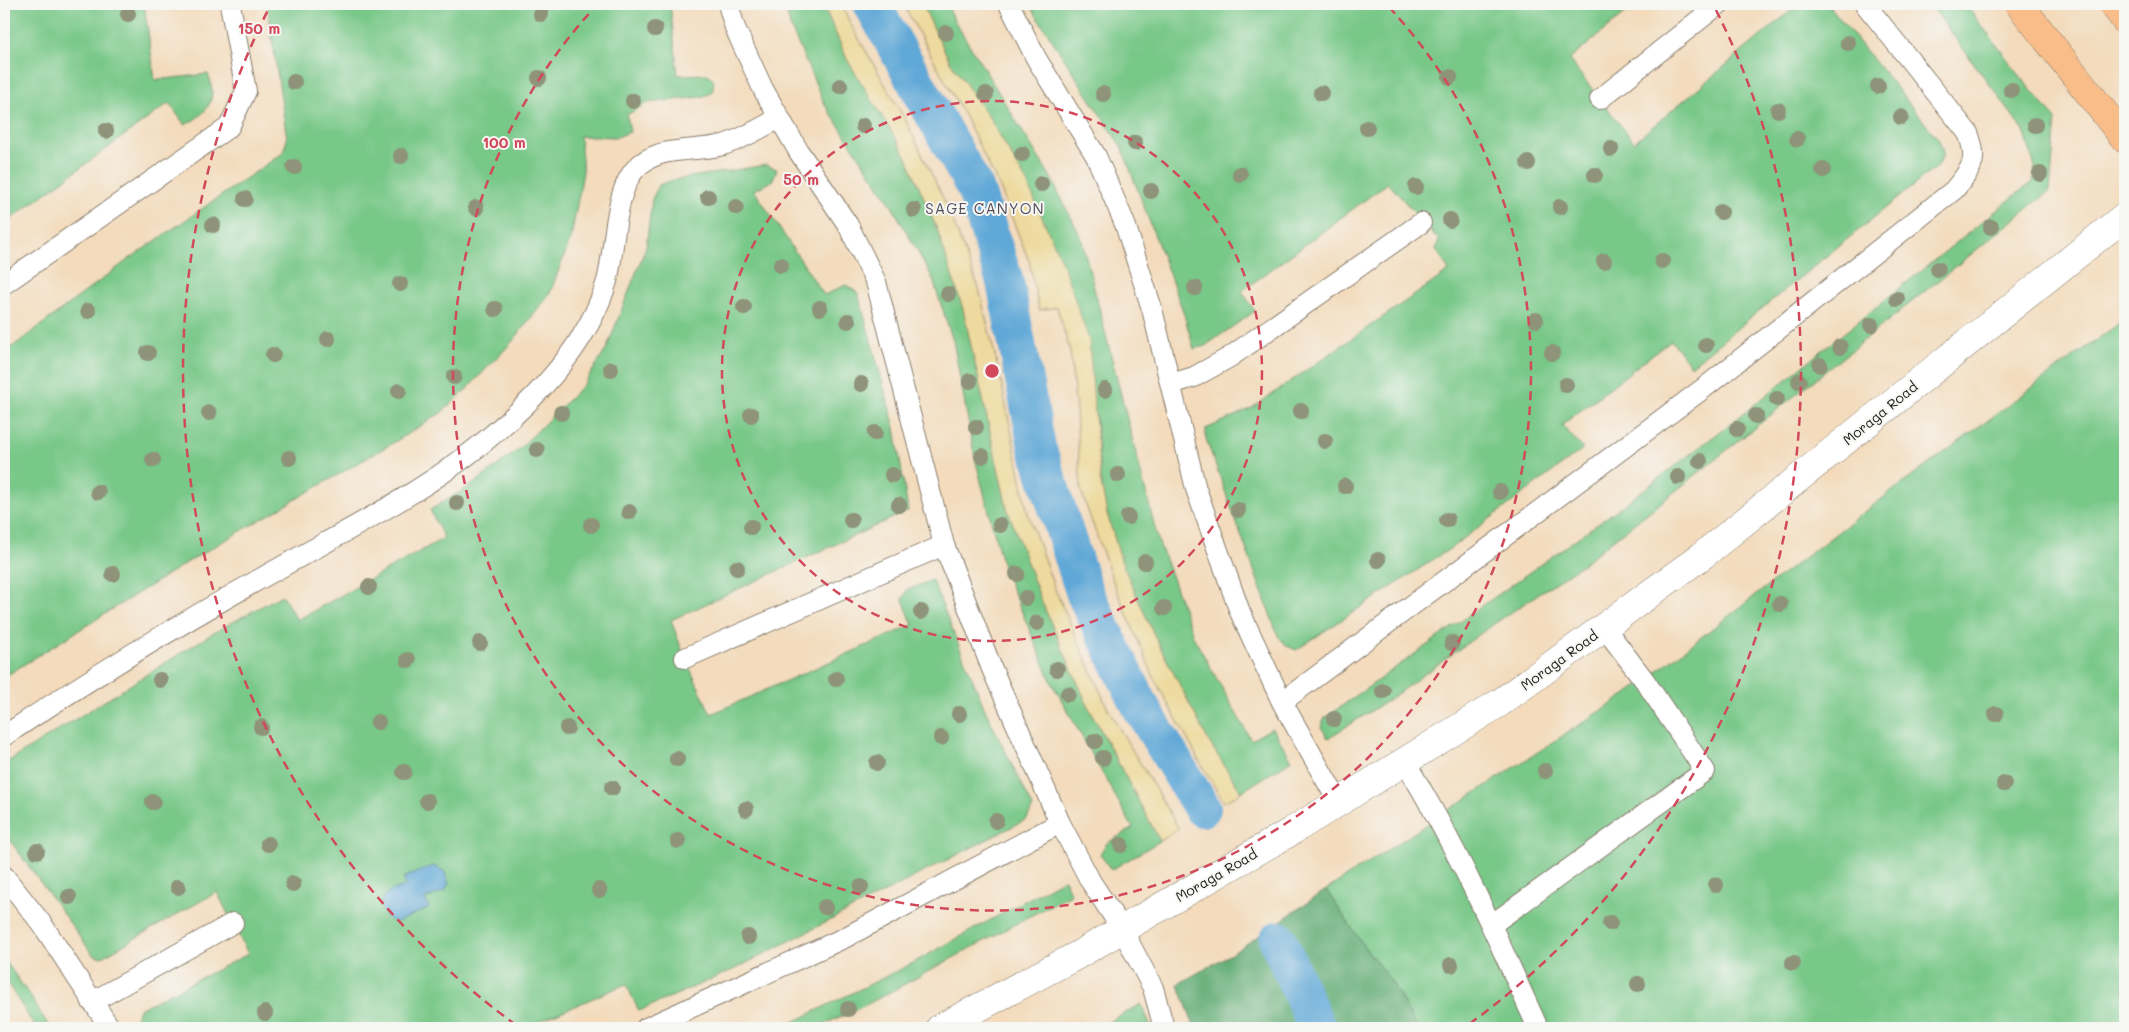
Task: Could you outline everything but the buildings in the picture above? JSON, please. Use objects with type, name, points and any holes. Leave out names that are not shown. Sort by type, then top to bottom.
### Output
[{"type":"main road","points":[[2019,4],[2125,139]]},
{"type":"main road","points":[[2113,4],[2125,20]]},
{"type":"street","name":"Moraga Road","points":[[940,1028],[1122,929],[1339,803],[1500,702],[1703,555],[2125,216]]},
{"type":"lane","points":[[4,284],[229,127],[246,91],[230,4]]},
{"type":"lane","points":[[728,4],[735,28],[763,89],[799,152],[848,225],[876,282],[944,545],[992,670],[1060,823],[1091,882],[1122,929],[1153,988],[1164,1028]]},
{"type":"lane","points":[[1009,4],[1036,58],[1100,164],[1128,233],[1152,308],[1196,488],[1240,612],[1282,702],[1339,803]]},
{"type":"lane","points":[[1600,99],[1719,4]]},
{"type":"lane","points":[[1282,702],[1704,388],[1954,190],[1970,170],[1975,150],[1968,133],[1865,4]]},
{"type":"lane","points":[[4,736],[61,698],[257,581],[414,492],[484,442],[537,395],[567,358],[590,324],[606,281],[624,186],[640,164],[658,154],[722,145],[750,134],[780,118]]},
{"type":"lane","points":[[1171,384],[1194,377],[1230,357],[1421,223]]},
{"type":"lane","points":[[685,658],[944,545]]},
{"type":"lane","points":[[1491,925],[1705,771],[1645,681],[1604,627]]},
{"type":"lane","points":[[1405,762],[1438,818],[1491,925],[1538,1028]]},
{"type":"lane","points":[[646,1028],[844,938],[1060,823]]},
{"type":"lane","points":[[4,876],[42,924],[110,1028]]},
{"type":"lane","points":[[92,1002],[233,923]]},
{"type":"green space","points":[[4,4],[144,4],[155,80],[208,74],[212,91],[209,105],[200,116],[185,125],[169,103],[4,224]]},
{"type":"green space","points":[[267,4],[670,4],[678,75],[708,74],[714,81],[712,93],[701,97],[647,103],[627,115],[630,132],[617,137],[580,136],[583,172],[571,238],[550,293],[513,341],[441,413],[191,560],[4,677],[4,353],[129,259],[283,153],[287,139]]},
{"type":"green space","points":[[785,4],[823,4],[848,61],[906,155],[937,229],[963,309],[1007,508],[1041,600],[1088,706],[1160,841],[1111,870],[1100,854],[1106,844],[1133,828],[1052,683],[1003,567],[975,458],[953,341],[932,277],[889,201],[825,105],[790,26]]},
{"type":"green space","points":[[922,4],[947,4],[954,20],[1050,176],[1081,237],[1158,540],[1194,638],[1251,740],[1272,728],[1292,760],[1241,792],[1209,742],[1155,637],[1122,563],[1107,514],[1100,478],[1096,417],[1027,183],[990,119],[949,60]]},
{"type":"green space","points":[[1043,4],[1636,4],[1569,60],[1634,142],[1799,4],[1828,4],[1939,140],[1943,152],[1940,164],[1691,366],[1671,340],[1562,425],[1583,449],[1451,548],[1296,650],[1287,646],[1278,636],[1206,439],[1206,429],[1252,408],[1449,271],[1436,249],[1439,240],[1388,183],[1242,291],[1255,311],[1205,346],[1194,349],[1183,311],[1122,148],[1032,9]]},
{"type":"green space","points":[[1930,4],[1965,4],[2031,90],[2056,119],[2050,191],[1581,565],[1491,626],[1387,701],[1328,738],[1321,727],[1325,718],[1618,509],[1738,418],[2033,181],[2035,167],[2024,131]]},
{"type":"green space","points":[[766,165],[777,169],[772,181],[754,190],[824,295],[846,285],[858,293],[895,428],[908,511],[671,620],[685,658],[711,714],[913,625],[903,600],[907,590],[932,580],[986,712],[1033,807],[1027,819],[735,969],[639,1011],[626,984],[523,1028],[140,1028],[135,1020],[139,1009],[248,954],[217,892],[102,957],[93,955],[4,832],[4,764],[213,633],[282,595],[297,620],[444,538],[430,510],[475,483],[518,450],[583,385],[606,350],[646,247],[652,199],[659,185],[673,180]]},
{"type":"green space","points":[[2125,319],[2125,1028],[1417,1028],[1391,981],[1366,949],[1326,890],[1627,694],[1868,509]]},
{"type":"green space","points":[[1064,879],[1071,894],[868,1004],[816,1028],[781,1028],[911,964]]},
{"type":"green space","points":[[1326,890],[1366,949],[1391,981],[1417,1028],[1195,1028],[1178,984],[1236,951]]},
{"type":"green space","points":[[4,959],[50,1028],[36,1028],[4,978]]},
{"type":"green space","points":[[1141,1004],[1152,1028],[1098,1028]]},
{"type":"sand","points":[[823,4],[841,4],[906,121],[947,206],[979,289],[1000,376],[1028,514],[1054,587],[1108,709],[1179,829],[1160,841],[1088,706],[1041,600],[1007,508],[963,309],[937,229],[906,155],[848,61]]},
{"type":"sand","points":[[903,4],[922,4],[949,60],[990,119],[1027,183],[1063,265],[1089,340],[1100,478],[1107,514],[1122,563],[1155,637],[1209,742],[1241,792],[1224,802],[1155,680],[1114,584],[1081,491],[1070,351],[1057,307],[1039,310],[1029,261],[1000,188],[965,117]]},
{"type":"water","points":[[433,866],[444,871],[449,883],[445,891],[425,899],[429,908],[397,922],[389,919],[383,912],[381,904],[384,896],[406,885],[403,878]]},
{"type":"waterway","points":[[872,4],[975,188],[1005,282],[1037,447],[1085,594],[1142,709],[1202,808]]},
{"type":"waterway","points":[[1278,940],[1317,1028]]},
{"type":"district","name":"SAGE CANYON","points":[[985,208]]}]
